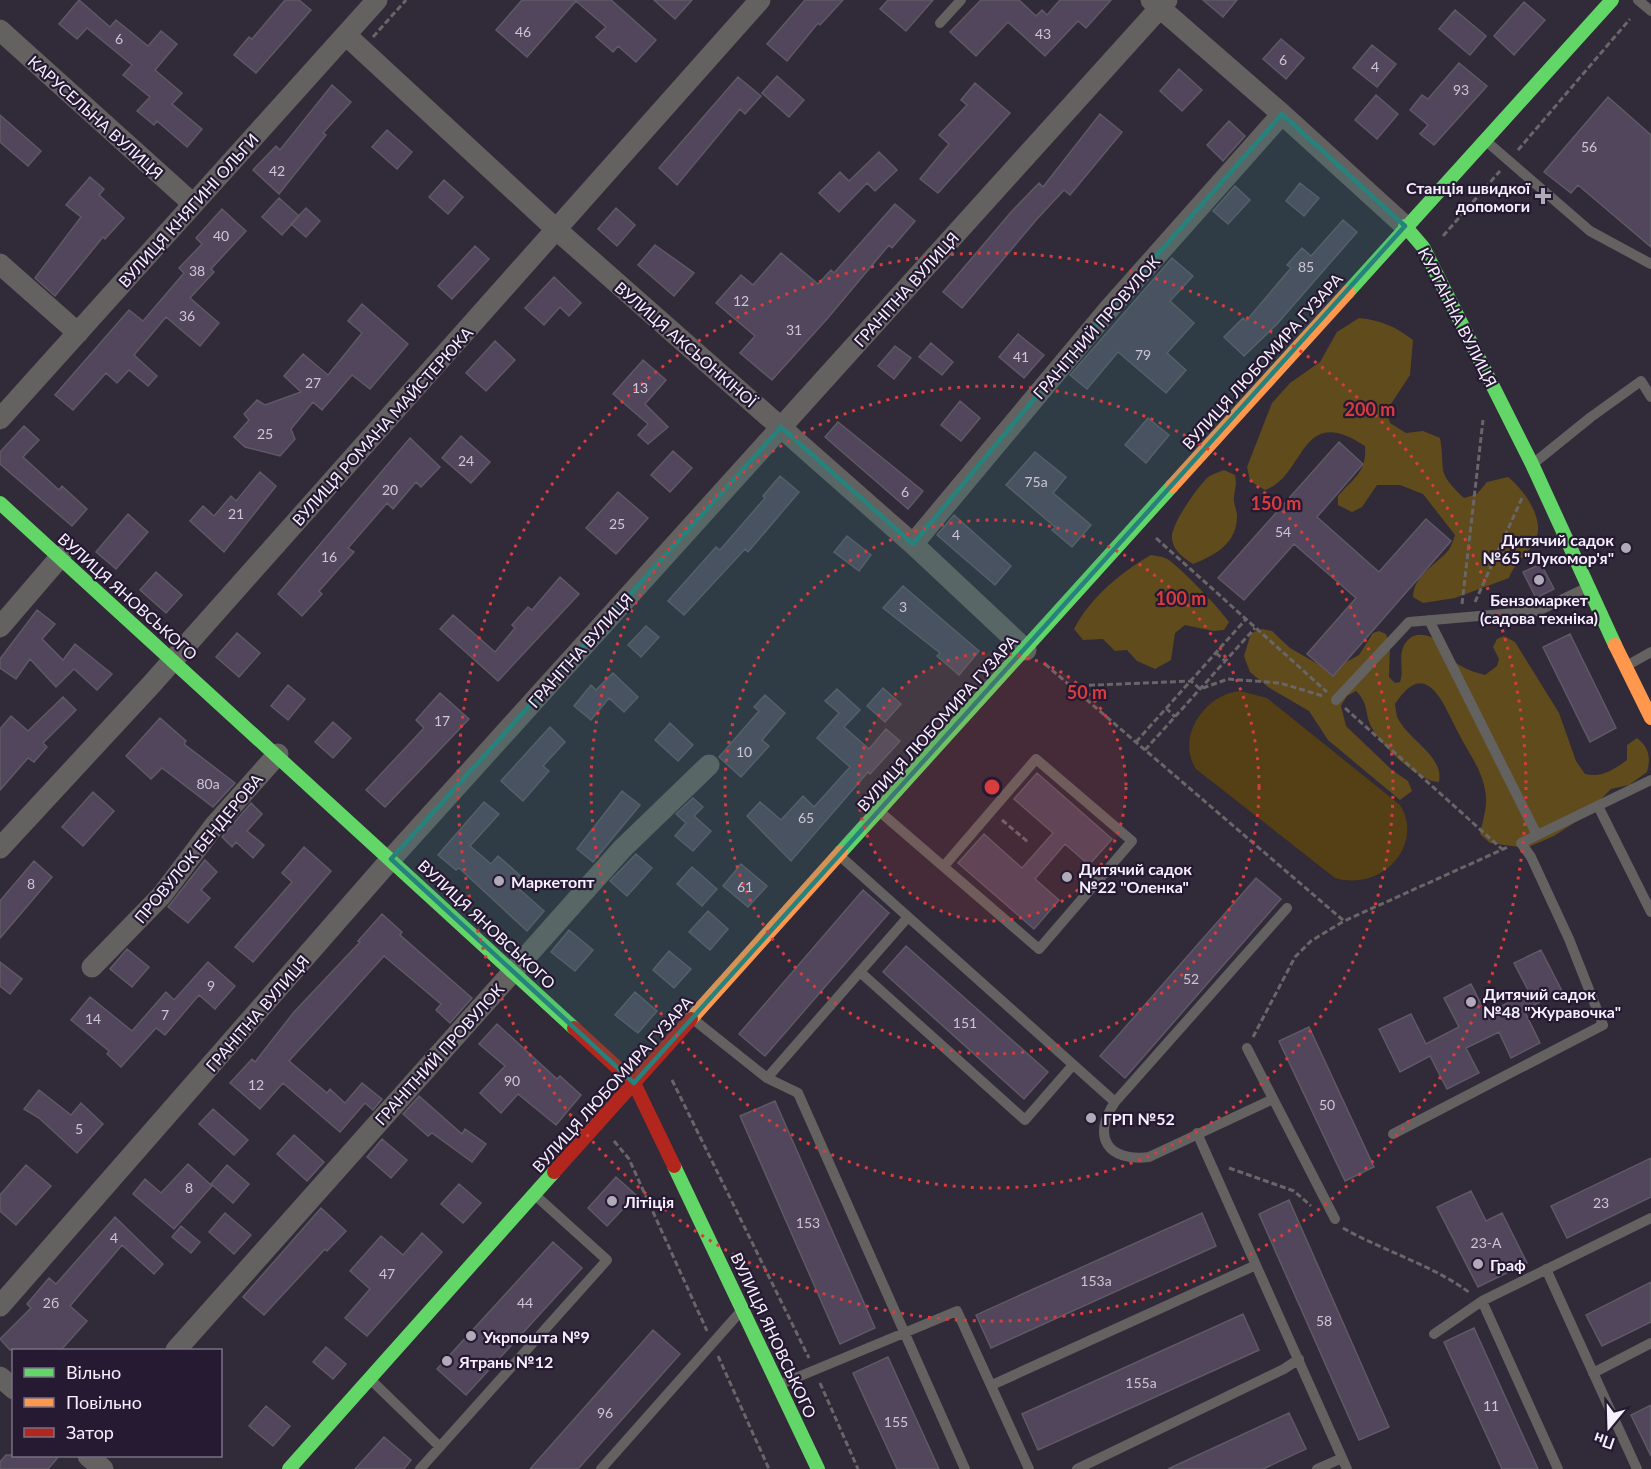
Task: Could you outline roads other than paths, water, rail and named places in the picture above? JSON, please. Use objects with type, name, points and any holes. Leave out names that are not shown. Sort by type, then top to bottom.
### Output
[{"type":"street","name":"ВУЛИЦЯ КНЯГИНІ ОЛЬГИ","points":[[0,419],[192,203],[355,43],[377,0]]},
{"type":"street","name":"ВУЛИЦЯ РОМАНА МАЙСТЕРЮКА","points":[[0,848],[558,231],[760,0]]},
{"type":"street","name":"ВУЛИЦЯ ЛЮБОМИРА ГУЗАРА","points":[[289,1469],[371,1380],[692,1018],[1612,0]]},
{"type":"street","name":"КУРГАННА ВУЛИЦЯ","points":[[1159,3],[1406,226],[1424,247],[1532,464],[1587,587],[1651,718]]},
{"type":"street","name":"ГРАНІТНА ВУЛИЦЯ","points":[[0,1306],[391,859],[1159,3]]},
{"type":"street","name":"КАРУСЕЛЬНА ВУЛИЦЯ","points":[[0,30],[192,203]]},
{"type":"street","name":"ВУЛИЦЯ АКСЬОНКІНОЇ","points":[[355,43],[558,231],[914,543],[1026,650]]},
{"type":"street","name":"ГРАНІТНИЙ ПРОВУЛОК","points":[[914,543],[1109,309],[1282,114]]},
{"type":"street","points":[[0,264],[78,333]]},
{"type":"street","name":"ВУЛИЦЯ ЯНОВСЬКОГО","points":[[0,503],[278,754],[634,1083],[780,1384],[818,1469]]},
{"type":"street","points":[[0,627],[61,556]]},
{"type":"street","name":"ПРОВУЛОК БЕНДЕРОВА","points":[[92,967],[162,895],[214,826],[278,754]]},
{"type":"street","name":"ГРАНІТНИЙ ПРОВУЛОК","points":[[177,1349],[622,849],[709,765]]},
{"type":"street","points":[[0,1377],[12,1387]]},
{"type":"street","points":[[90,1457],[103,1469]]},
{"type":"lane","points":[[940,23],[961,0]]},
{"type":"lane","points":[[1638,0],[1651,11]]},
{"type":"lane","points":[[1486,141],[1590,231],[1651,264]]},
{"type":"lane","points":[[1532,464],[1591,417],[1651,374]]},
{"type":"lane","points":[[1641,381],[1651,397]]},
{"type":"lane","points":[[1336,700],[1408,622],[1538,611],[1587,587]]},
{"type":"lane","points":[[1429,621],[1538,835]]},
{"type":"lane","points":[[1625,666],[1651,652]]},
{"type":"lane","points":[[879,811],[1039,949],[1132,841],[1036,759],[944,867]]},
{"type":"lane","points":[[1393,1134],[1603,1025],[1569,939],[1531,857],[1521,843],[1651,780]]},
{"type":"lane","points":[[1598,806],[1651,912]]},
{"type":"lane","points":[[840,856],[1115,1102]]},
{"type":"lane","points":[[1271,1100],[1149,1157],[1135,1159],[1121,1155],[1109,1147],[1103,1137],[1102,1126],[1115,1102],[1287,908]]},
{"type":"lane","points":[[767,1078],[908,917]]},
{"type":"lane","points":[[860,972],[1024,1120],[1073,1065]]},
{"type":"lane","points":[[692,1018],[767,1078],[798,1093],[965,1469]]},
{"type":"lane","points":[[1246,1048],[1271,1100],[1335,1219]]},
{"type":"lane","points":[[1197,1133],[1344,1464],[1317,1469]]},
{"type":"lane","points":[[422,1468],[607,1260],[535,1195]]},
{"type":"lane","points":[[1434,1334],[1482,1301],[1651,1218]]},
{"type":"lane","points":[[992,1385],[1256,1265]]},
{"type":"lane","points":[[1546,1269],[1637,1469]]},
{"type":"lane","points":[[1482,1301],[1558,1469]]},
{"type":"lane","points":[[601,1469],[743,1308]]},
{"type":"lane","points":[[780,1384],[957,1311],[1029,1469]]},
{"type":"lane","points":[[1593,1373],[1651,1343]]},
{"type":"lane","points":[[1077,1469],[1284,1369],[1299,1359]]},
{"type":"lane","points":[[371,1380],[440,1446]]},
{"type":"place","name":"Станція швидкої допомоги","points":[[1543,196]]},
{"type":"place","name":"Дитячий садок №65 \"Лукомор'я\"","points":[[1626,548]]},
{"type":"place","name":"Бензомаркет (садова техніка)","points":[[1539,580]]},
{"type":"place","name":"Дитячий садок №22 \"Оленка\"","points":[[1067,877]]},
{"type":"place","name":"Маркетопт","points":[[499,881]]},
{"type":"place","name":"Дитячий садок №48 \"Журавочка\"","points":[[1471,1002]]},
{"type":"place","name":"ГРП №52","points":[[1091,1118]]},
{"type":"place","name":"Літіція","points":[[612,1201]]},
{"type":"place","name":"Граф","points":[[1478,1264]]},
{"type":"place","name":"Укрпошта №9","points":[[471,1336]]},
{"type":"place","name":"Ятрань №12","points":[[447,1361]]}]
